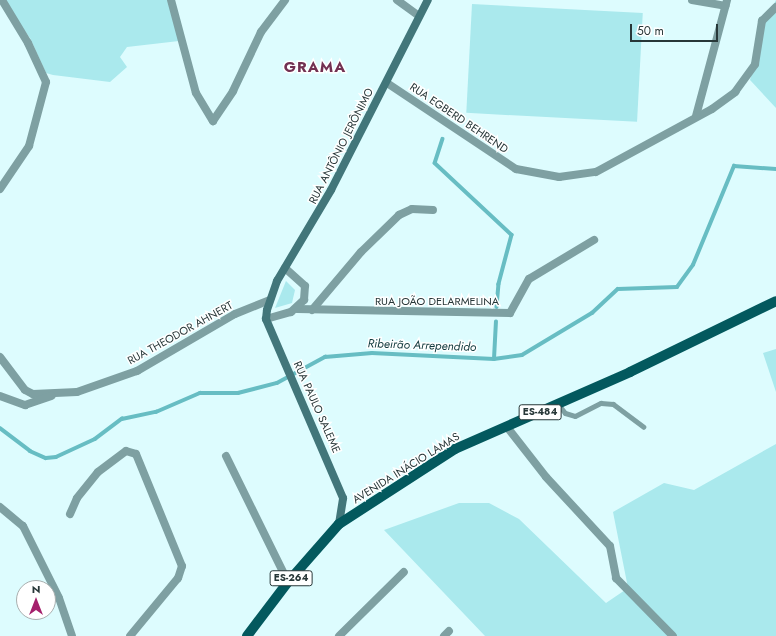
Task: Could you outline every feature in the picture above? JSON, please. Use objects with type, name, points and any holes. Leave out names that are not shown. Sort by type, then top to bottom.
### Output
[{"type":"main road","name":"RUA ANTÔNIO JERÔNIMO","points":[[269,300],[285,268],[331,190],[387,83],[428,0]]},
{"type":"main road","points":[[266,319],[269,300]]},
{"type":"main road","name":"AVENIDA INÁCIO LAMAS","points":[[248,636],[288,582],[339,524],[455,449],[558,404],[776,301]]},
{"type":"main road","name":"RUA PAULO SALEME","points":[[266,319],[343,498],[339,524]]},
{"type":"street","points":[[0,189],[27,151],[45,79],[2,0]]},
{"type":"street","points":[[171,0],[196,93],[213,121],[233,91],[261,32],[285,0]]},
{"type":"street","points":[[397,0],[419,16]]},
{"type":"street","points":[[692,0],[726,3],[696,116]]},
{"type":"street","name":"RUA EGBERD BEHREND","points":[[387,83],[516,169],[559,177],[596,172],[696,116],[735,92],[755,64],[762,21],[776,7]]},
{"type":"street","points":[[312,310],[361,252],[402,212],[433,210]]},
{"type":"street","name":"RUA JOÃO DELARMELINA","points":[[296,309],[510,313],[529,279],[594,240]]},
{"type":"street","points":[[266,319],[296,309],[306,291],[285,268]]},
{"type":"street","name":"RUA THEODOR AHNERT","points":[[0,357],[25,390],[54,395],[101,386],[137,371],[235,314],[269,300]]},
{"type":"street","points":[[0,396],[25,405],[54,395]]},
{"type":"street","points":[[507,427],[546,477],[610,546],[616,578],[673,636]]},
{"type":"street","points":[[70,514],[77,498],[98,472],[126,451],[135,453],[182,566],[178,578],[130,636]]},
{"type":"street","points":[[226,456],[288,582]]},
{"type":"street","points":[[0,507],[23,526],[59,598],[72,636]]},
{"type":"street","points":[[339,636],[404,572]]},
{"type":"lane","points":[[558,404],[566,413],[576,416],[601,403],[613,404],[643,427]]},
{"type":"shaded area","points":[[2,0],[168,0],[179,41],[127,47],[120,57],[127,67],[110,82],[53,75],[46,73],[30,38]]},
{"type":"shaded area","points":[[776,0],[776,108],[750,80],[765,22]]},
{"type":"shaded area","points":[[472,4],[643,13],[637,122],[466,113]]},
{"type":"shaded area","points":[[286,281],[295,290],[292,303],[275,308]]},
{"type":"shaded area","points":[[776,349],[776,392],[763,353]]},
{"type":"shaded area","points":[[776,444],[776,636],[485,636],[384,530],[459,503],[489,503],[519,519],[606,603],[628,588],[613,512],[664,483],[694,490]]},
{"type":"waterway","points":[[443,139],[435,163],[512,235],[499,284],[497,307]]},
{"type":"waterway","name":"Ribeirão Arrependido","points":[[0,428],[30,451],[46,458],[56,457],[95,439],[122,419],[156,412],[200,393],[238,393],[277,383],[325,357],[372,353],[494,359],[522,355],[592,313],[618,289],[677,287],[693,265],[734,166],[776,169]]},
{"type":"waterway","points":[[494,359],[496,322]]},
{"type":"district","name":"GRAMA","points":[[315,68]]}]
